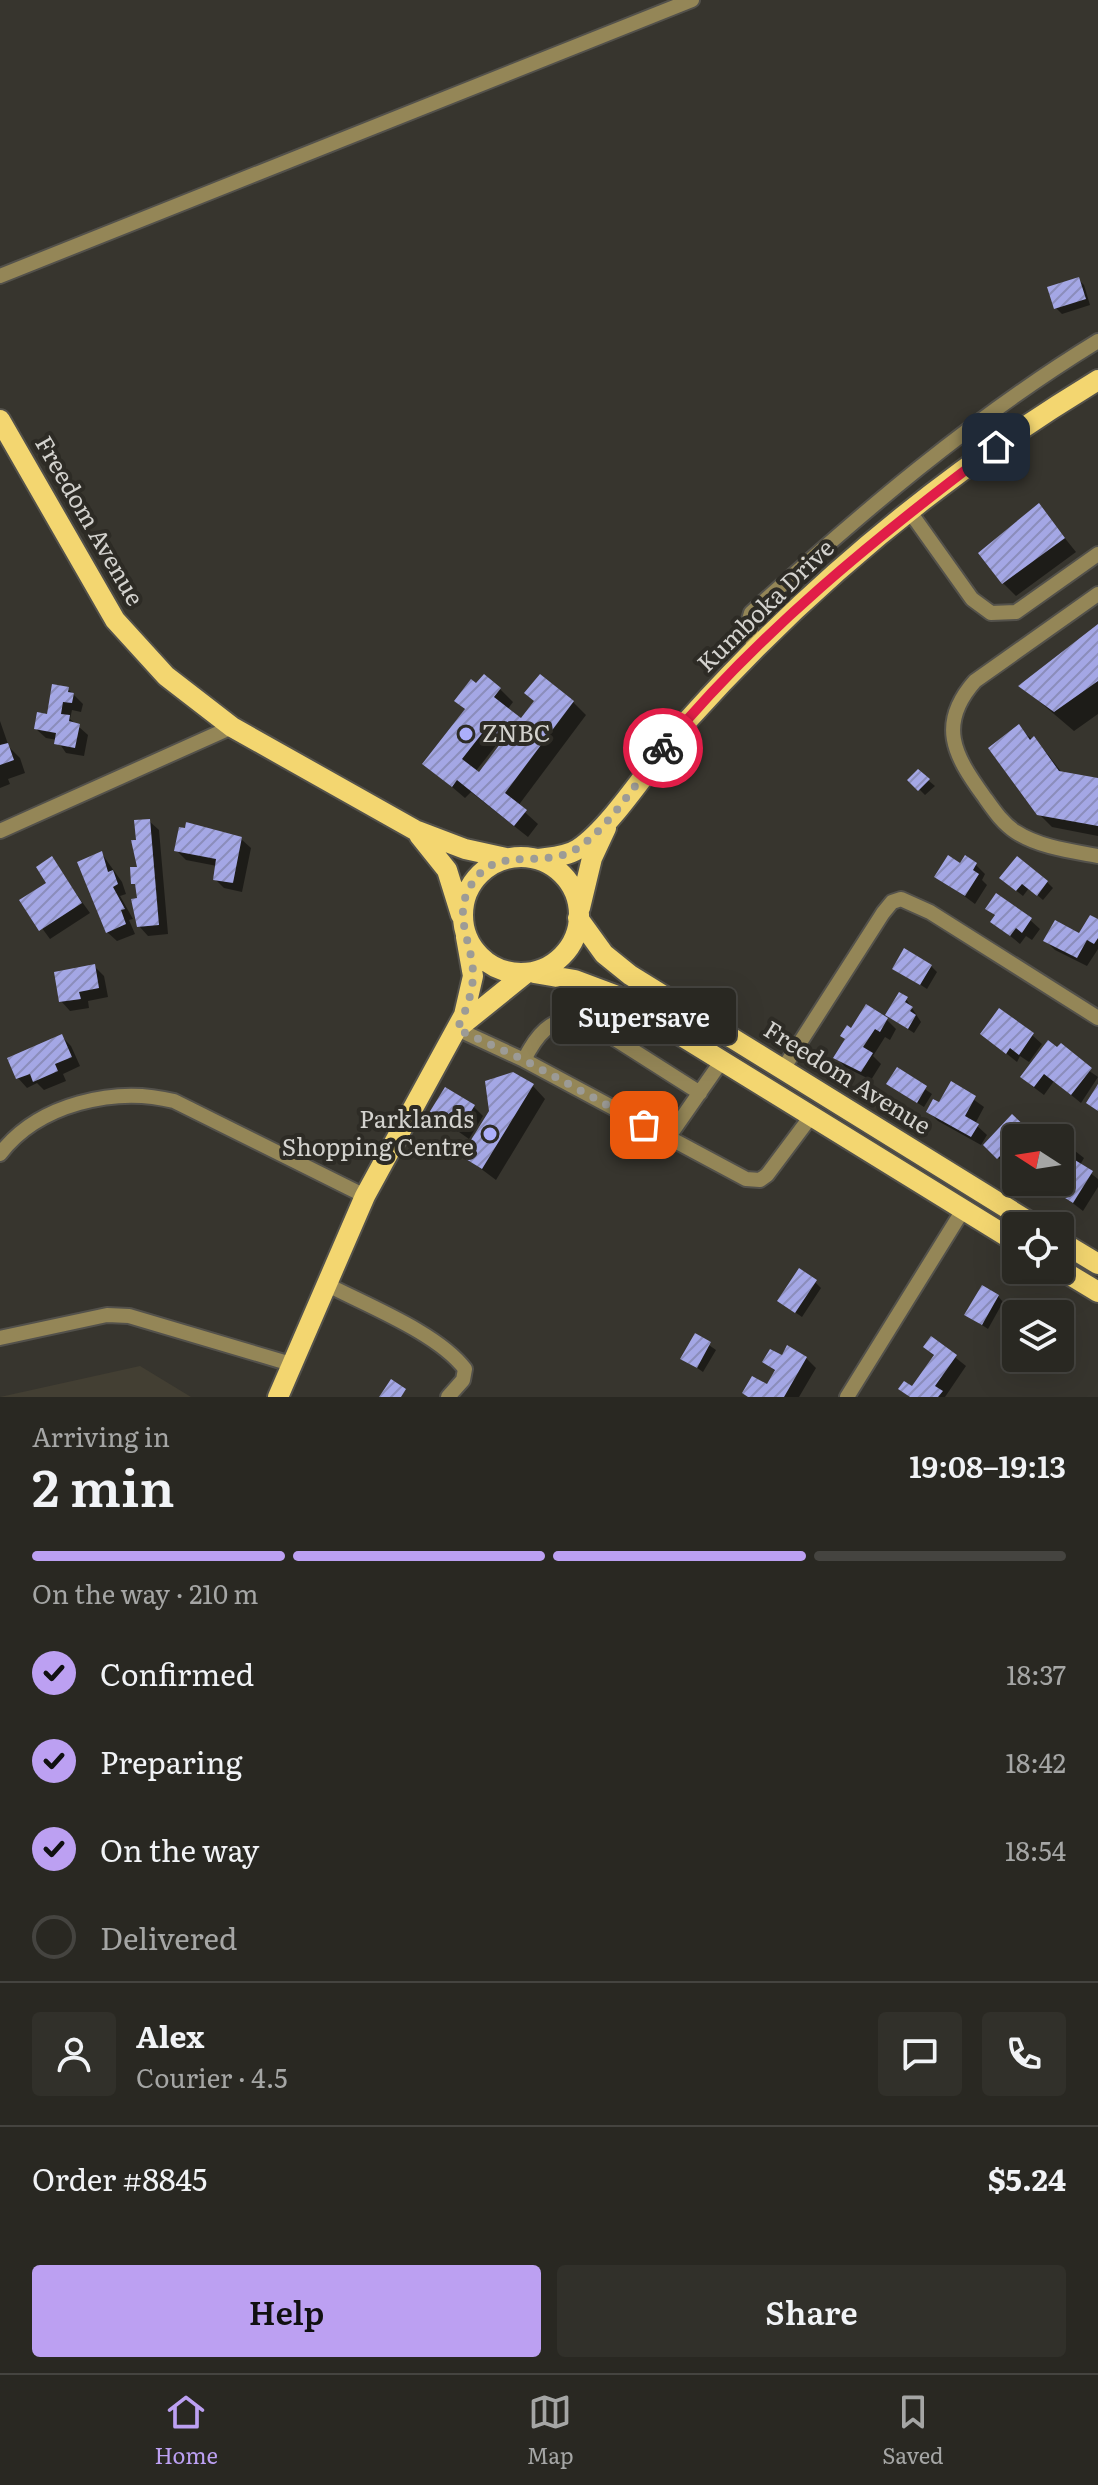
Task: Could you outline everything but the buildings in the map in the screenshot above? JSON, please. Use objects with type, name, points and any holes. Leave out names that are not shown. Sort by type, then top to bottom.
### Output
[{"type":"main road","name":"Kumboka Drive","points":[[537,859],[577,850],[612,813],[666,745],[754,650],[858,554],[1018,430],[1098,380]]},
{"type":"main road","name":"Freedom Avenue","points":[[0,420],[115,620],[166,676],[232,727],[415,830],[465,849],[506,858]]},
{"type":"main road","name":"Kumboka Drive","points":[[579,914],[592,858],[612,813]]},
{"type":"main road","name":"Freedom Avenue","points":[[415,830],[447,870],[464,928],[473,976],[471,994],[457,1029]]},
{"type":"main road","points":[[278,1397],[365,1196],[410,1108],[457,1029],[529,973],[562,957],[572,944],[579,914],[566,878],[537,859],[506,858],[479,874],[463,903],[464,928],[476,953],[490,965],[507,973],[529,973]]},
{"type":"main road","name":"Freedom Avenue","points":[[579,914],[595,944],[630,975],[1013,1212]]},
{"type":"main road","name":"Freedom Avenue","points":[[529,973],[575,980],[615,995],[1002,1234]]},
{"type":"main road","points":[[812,1115],[902,1143]]},
{"type":"main road","points":[[1074,1249],[1098,1264]]},
{"type":"main road","points":[[1074,1277],[1098,1292]]},
{"type":"street","points":[[0,276],[692,0]]},
{"type":"street","points":[[754,650],[749,620],[751,613],[839,533],[1045,373],[1098,341]]},
{"type":"street","points":[[910,512],[972,599],[991,613],[1016,612],[1098,554]]},
{"type":"street","points":[[839,533],[858,554]]},
{"type":"street","points":[[1098,594],[975,681],[963,694],[955,712],[952,736],[958,760],[1001,820],[1017,833],[1044,844],[1098,856]]},
{"type":"street","points":[[0,831],[232,727]]},
{"type":"street","points":[[783,1069],[883,913],[892,902],[901,899],[930,912],[1098,1018]]},
{"type":"street","points":[[524,1060],[544,1028],[562,1018],[579,1016],[700,1093]]},
{"type":"street","points":[[457,1029],[524,1060],[718,1167],[746,1179],[760,1180],[812,1115]]},
{"type":"street","points":[[668,1138],[723,1059]]},
{"type":"street","points":[[0,1154],[31,1125],[54,1113],[90,1100],[141,1095],[174,1101],[365,1196]]},
{"type":"street","points":[[847,1397],[963,1210]]},
{"type":"street","points":[[326,1284],[442,1347],[465,1369],[463,1380],[448,1397]]},
{"type":"street","points":[[0,1338],[107,1315],[129,1316],[291,1364]]},
{"type":"shaded area","points":[[140,1366],[191,1397],[0,1397]]},
{"type":"way so far","points":[[644,1125],[524,1060],[457,1029],[471,994],[473,976],[462,919],[463,903],[479,874],[491,864],[506,858],[522,856],[537,859],[577,850],[612,813],[663,748]]},
{"type":"place","name":"ZNBC","points":[[466,734]]},
{"type":"place","name":"Supersave","points":[[644,1125]]},
{"type":"place","name":"Parklands Shopping Centre","points":[[490,1134]]},
{"type":"route","points":[[663,748],[731,672],[832,576],[929,496],[996,447]]}]
